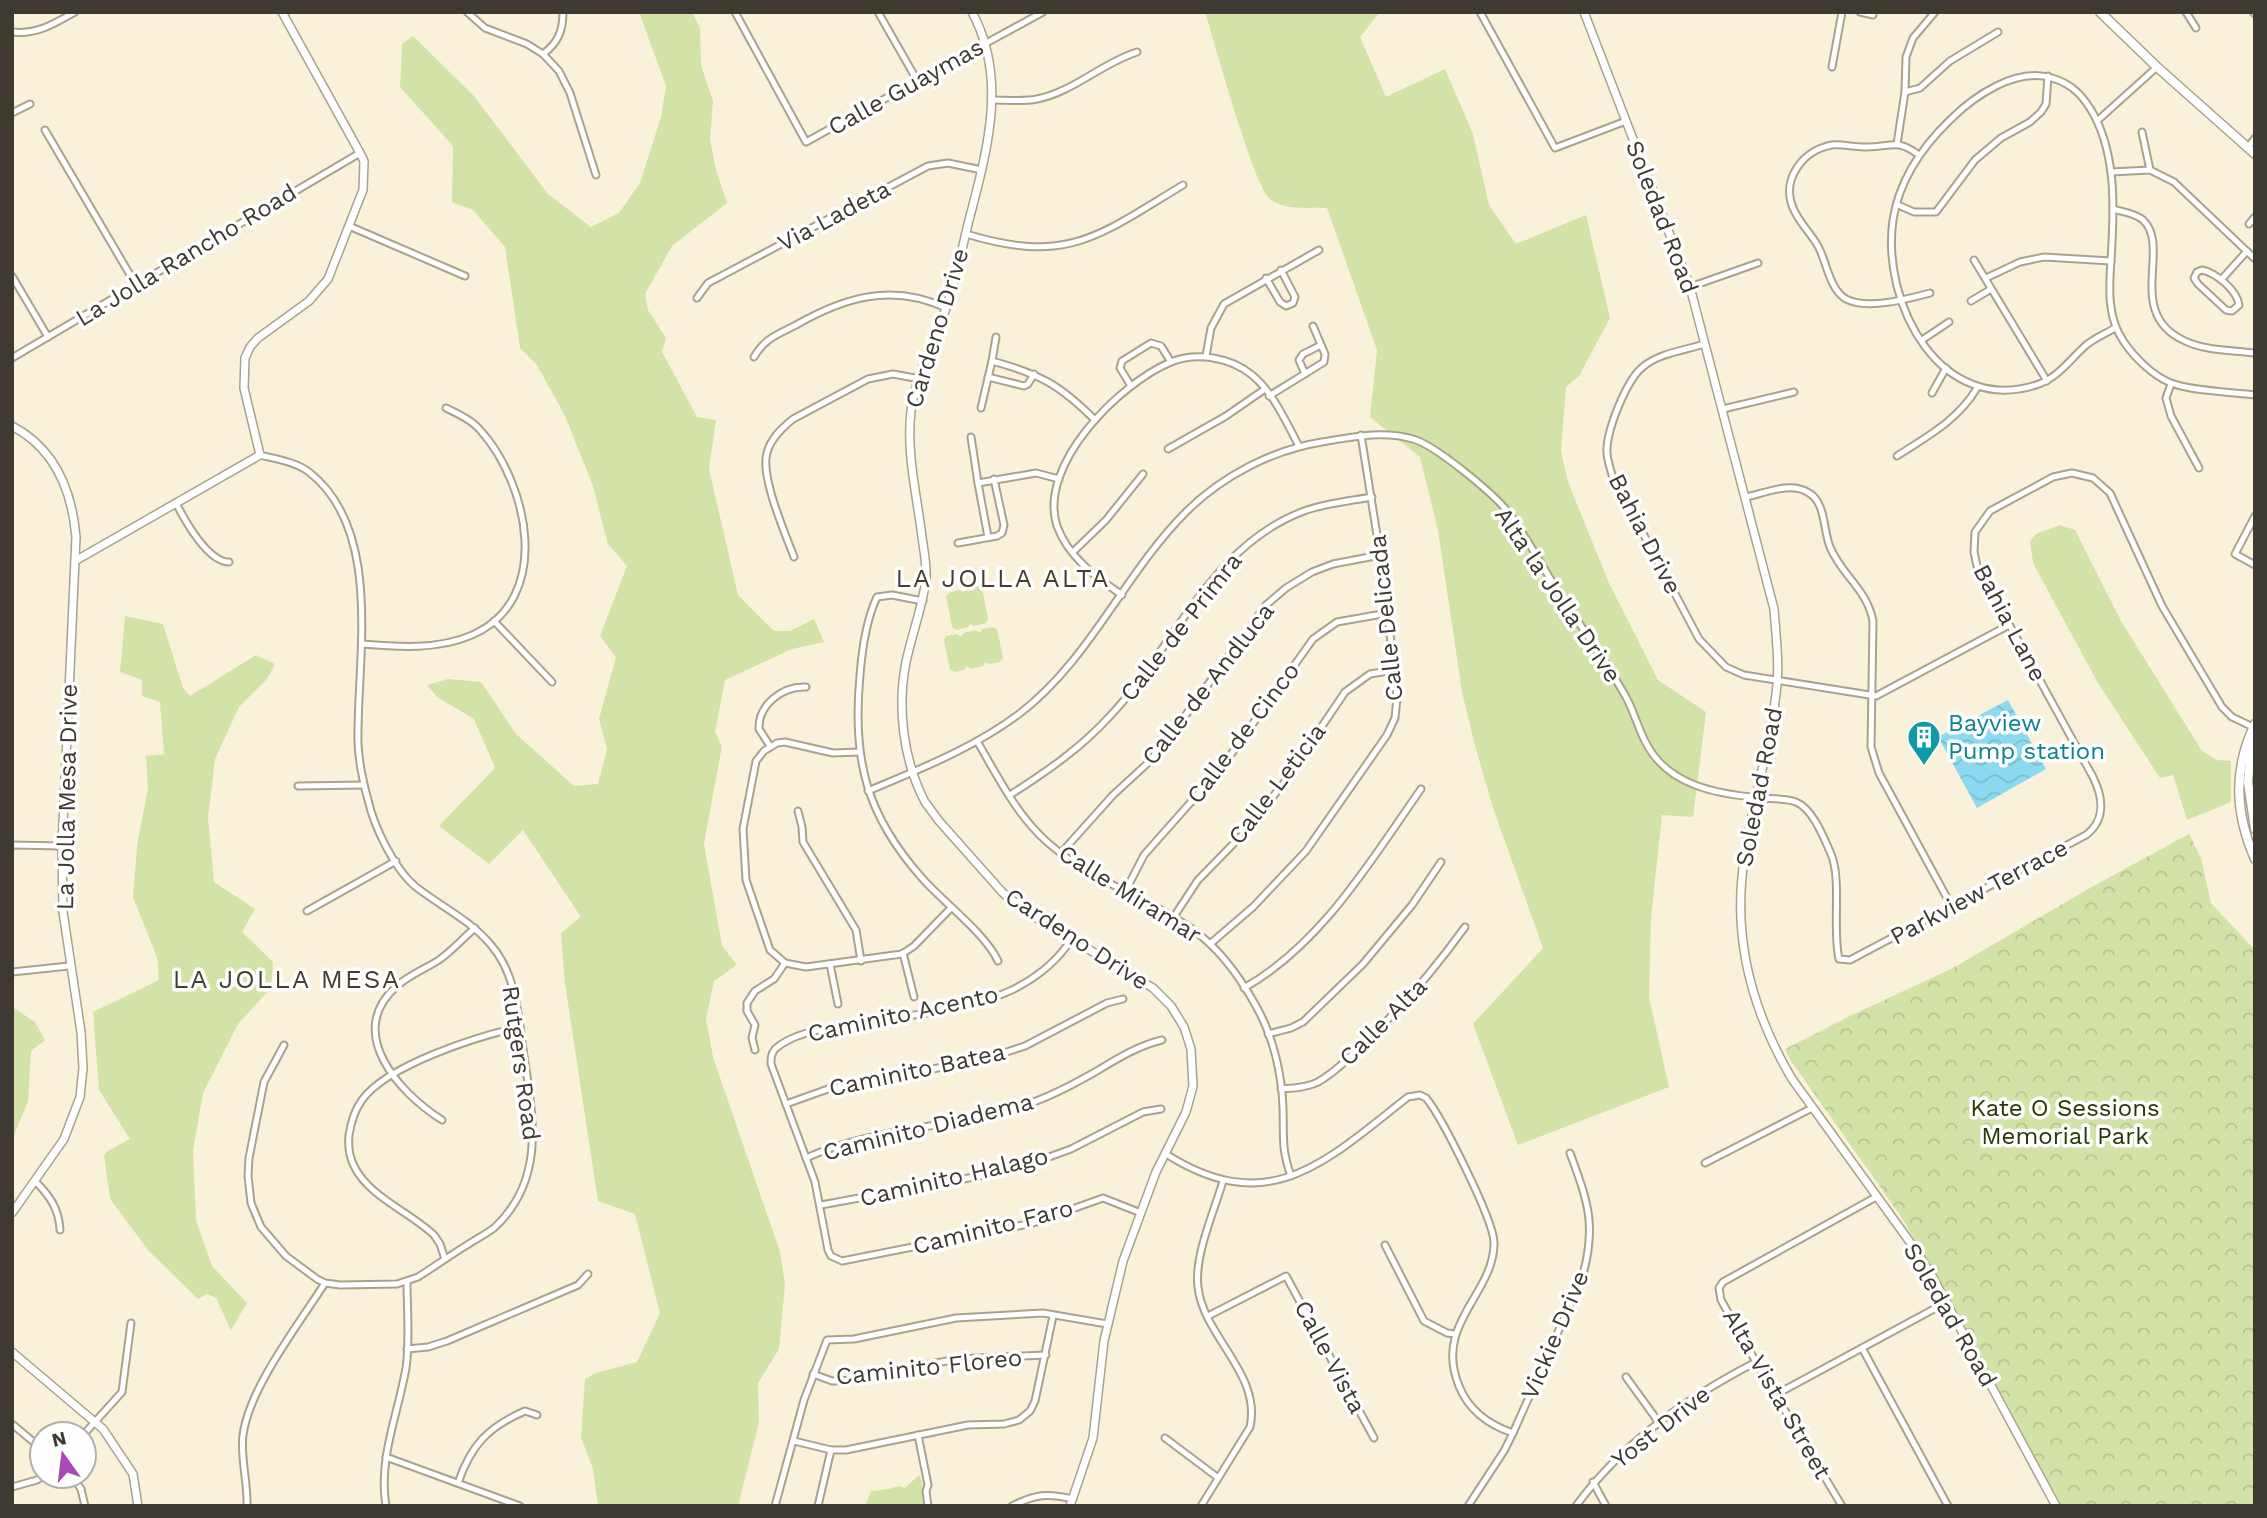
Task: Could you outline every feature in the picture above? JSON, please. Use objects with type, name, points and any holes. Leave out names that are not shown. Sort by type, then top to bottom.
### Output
[{"type":"main road","points":[[2100,12],[2157,67],[2255,153]]},
{"type":"main road","points":[[2254,725],[2242,759],[2239,806],[2255,859]]},
{"type":"main road","points":[[2254,725],[2248,782],[2255,829]]},
{"type":"street","points":[[12,32],[27,34],[51,26],[75,12]]},
{"type":"street","points":[[75,561],[260,455],[244,388],[245,358],[258,338],[309,301],[328,279],[363,190],[364,161],[282,12]]},
{"type":"street","points":[[467,12],[485,27],[527,44],[543,54],[559,71],[570,93],[596,175]]},
{"type":"street","points":[[543,54],[554,46],[559,37],[563,12]]},
{"type":"street","name":"Calle Guaymas","points":[[735,12],[806,142],[1043,12]]},
{"type":"street","points":[[878,12],[918,82]]},
{"type":"street","name":"Cardeno Drive","points":[[972,12],[982,30],[993,100],[982,170],[966,234],[946,308],[913,400],[908,435],[926,574],[923,601],[906,661],[902,694],[904,733],[913,771],[925,802],[991,882],[1030,914],[1153,988],[1171,1006],[1184,1027],[1191,1049],[1192,1086],[1186,1112],[1156,1172],[1123,1261],[1107,1324],[1093,1438],[1072,1502]]},
{"type":"street","points":[[1480,12],[1555,148],[1626,121]]},
{"type":"street","name":"Soledad Road","points":[[1584,12],[1690,286],[1774,610],[1777,681],[1742,877],[1743,948],[1753,996],[1763,1025],[1782,1062],[1812,1108],[1915,1249],[2056,1506]]},
{"type":"street","points":[[1832,66],[1842,12]]},
{"type":"street","points":[[1860,12],[1873,15]]},
{"type":"street","points":[[1897,144],[1905,92],[1906,57],[1913,38],[1935,12]]},
{"type":"street","points":[[2186,12],[2196,28]]},
{"type":"street","points":[[1905,92],[1920,88],[1950,61],[1998,32]]},
{"type":"street","points":[[993,100],[1037,100],[1059,92],[1122,57],[1137,52]]},
{"type":"street","points":[[2097,121],[2157,67]]},
{"type":"street","points":[[2115,328],[2089,343],[2047,381],[2009,391],[1977,388],[1946,368],[1922,341],[1899,301],[1891,253],[1894,218],[1906,180],[1919,155],[1949,121],[1982,94],[2015,78],[2033,74],[2061,80],[2078,91],[2097,121],[2111,172],[2113,209],[2109,290],[2115,328],[2139,360],[2171,384],[2255,395]]},
{"type":"street","points":[[1898,205],[1914,212],[1936,212],[1975,160],[2001,138],[2041,112],[2046,104],[2048,76]]},
{"type":"street","points":[[12,113],[30,104]]},
{"type":"street","points":[[45,130],[136,285]]},
{"type":"street","points":[[2142,132],[2150,170]]},
{"type":"street","points":[[2248,147],[2255,138]]},
{"type":"street","points":[[1919,155],[1908,147],[1897,144],[1864,148],[1835,145],[1820,148],[1802,161],[1789,185],[1794,211],[1820,250],[1840,295],[1849,301],[1861,303],[1899,301],[1930,293]]},
{"type":"street","name":"La Jolla Rancho Road","points":[[12,358],[360,153]]},
{"type":"street","name":"Via Ladeta","points":[[697,298],[708,283],[928,166],[948,163],[982,170]]},
{"type":"street","points":[[2111,172],[2150,170],[2174,182],[2255,258]]},
{"type":"street","points":[[966,234],[1019,247],[1069,245],[1101,234],[1183,186]]},
{"type":"street","points":[[2113,209],[2141,218],[2150,229],[2153,240],[2150,287],[2157,315],[2166,327],[2183,341],[2200,347],[2255,353]]},
{"type":"street","points":[[2249,224],[2255,218]]},
{"type":"street","points":[[349,226],[465,276]]},
{"type":"street","points":[[1206,356],[1211,328],[1224,304],[1319,250]]},
{"type":"street","points":[[2221,280],[2247,251]]},
{"type":"street","points":[[1986,278],[2020,262],[2044,257],[2111,261]]},
{"type":"street","points":[[1974,260],[2047,381]]},
{"type":"street","points":[[1690,286],[1758,263]]},
{"type":"street","points":[[1266,278],[1280,302],[1286,306],[1293,303],[1295,297],[1281,270]]},
{"type":"street","points":[[2202,270],[2209,271],[2221,280],[2238,299],[2239,304],[2232,311],[2226,310],[2194,278],[2197,272],[2202,270]]},
{"type":"street","points":[[12,276],[48,337]]},
{"type":"street","points":[[1971,301],[1991,289]]},
{"type":"street","points":[[754,357],[762,344],[821,310],[858,297],[875,295],[918,299],[946,308]]},
{"type":"street","points":[[1922,341],[1949,322]]},
{"type":"street","points":[[1269,396],[1324,362],[1325,354],[1313,326]]},
{"type":"street","points":[[981,408],[996,337]]},
{"type":"street","points":[[1130,386],[1120,368],[1122,361],[1151,343],[1161,346],[1171,362]]},
{"type":"street","name":"Bahia Drive","points":[[1704,344],[1658,358],[1644,366],[1627,385],[1606,450],[1612,475],[1699,639],[1726,667],[1744,675],[1871,695]]},
{"type":"street","points":[[1305,374],[1299,360],[1303,354],[1321,345]]},
{"type":"street","points":[[1122,595],[1093,574],[1064,540],[1056,520],[1055,496],[1059,479],[1073,449],[1095,420],[1130,386],[1171,362],[1206,356],[1241,368],[1254,376],[1265,389],[1299,446]]},
{"type":"street","points":[[992,360],[1034,374],[1072,397],[1095,420]]},
{"type":"street","points":[[1932,393],[1946,368]]},
{"type":"street","points":[[793,557],[765,467],[769,445],[793,419],[868,379],[893,374],[920,379]]},
{"type":"street","points":[[988,377],[1024,386],[1034,374]]},
{"type":"street","points":[[2171,384],[2166,398],[2171,416],[2199,468]]},
{"type":"street","points":[[1897,456],[1955,418],[1977,388]]},
{"type":"street","points":[[1168,449],[1226,416],[1265,389]]},
{"type":"street","points":[[1723,409],[1794,392]]},
{"type":"street","points":[[362,644],[398,648],[439,644],[471,636],[494,621],[512,599],[522,574],[525,534],[520,500],[499,454],[480,429],[446,408]]},
{"type":"street","name":"La Jolla Mesa Drive","points":[[12,426],[30,437],[52,460],[74,509],[75,561],[62,846],[63,912],[81,1032],[83,1068],[80,1097],[64,1139],[12,1213]]},
{"type":"street","name":"Alta la Jolla Drive","points":[[868,791],[945,758],[977,741],[1018,714],[1045,691],[1070,665],[1166,535],[1206,494],[1252,465],[1299,446],[1361,435],[1395,435],[1416,440],[1435,449],[1507,510],[1626,698],[1653,754],[1677,777],[1694,786],[1757,798],[1795,801],[1811,815],[1834,864],[1836,944],[1839,959],[1850,960]]},
{"type":"street","name":"Calle Delicada","points":[[1210,944],[1253,907],[1306,851],[1387,735],[1397,711],[1388,613],[1361,435]]},
{"type":"street","points":[[971,437],[988,537]]},
{"type":"street","name":"Rutgers Road","points":[[260,455],[286,461],[308,471],[325,486],[340,509],[352,545],[361,593],[362,644],[357,735],[364,785],[378,832],[413,885],[475,928],[493,947],[505,965],[518,1004],[534,1126],[533,1151],[523,1186],[510,1208],[493,1228],[407,1282]]},
{"type":"street","points":[[978,483],[1036,472],[1059,479]]},
{"type":"street","name":"Bahia Lane","points":[[2100,816],[2097,786],[1977,566],[1974,552],[1975,532],[1982,520],[1995,509],[2053,477],[2073,473],[2093,478],[2110,493],[2162,606],[2222,707],[2232,717],[2254,725]]},
{"type":"street","points":[[1073,552],[1112,514],[1143,474]]},
{"type":"street","points":[[958,543],[1002,533],[1004,525],[994,480]]},
{"type":"street","points":[[1746,498],[1792,487],[1811,494],[1819,503],[1829,545],[1841,568],[1864,594],[1870,607],[1873,621],[1871,747],[1879,773],[1952,907]]},
{"type":"street","name":"Calle de Primra","points":[[1010,795],[1057,765],[1110,717],[1216,574],[1250,540],[1304,511],[1372,497]]},
{"type":"street","points":[[176,503],[188,527],[212,554],[223,562],[229,562]]},
{"type":"street","points":[[2255,516],[2235,554],[2255,565]]},
{"type":"street","name":"Calle de Andluca","points":[[1061,853],[1113,795],[1149,762],[1266,605],[1286,588],[1312,572],[1333,564],[1380,555]]},
{"type":"street","points":[[923,601],[892,594],[877,597],[872,607],[859,680],[859,752],[862,774],[886,831],[919,874],[992,948],[998,961]]},
{"type":"street","name":"Calle de Cinco","points":[[1125,892],[1144,855],[1222,767],[1313,639],[1338,622],[1388,613]]},
{"type":"street","points":[[494,621],[552,682]]},
{"type":"street","points":[[1871,695],[1884,693],[2009,625]]},
{"type":"street","name":"Calle Leticia","points":[[1173,918],[1198,880],[1243,834],[1283,783],[1345,692],[1370,674],[1395,670]]},
{"type":"street","points":[[771,746],[763,739],[759,729],[761,711],[771,699],[797,687],[806,687]]},
{"type":"street","name":"Calle Miramar","points":[[977,741],[1018,811],[1045,840],[1087,872],[1192,929],[1231,967],[1257,1008],[1268,1034],[1281,1089],[1282,1146],[1291,1176]]},
{"type":"street","points":[[859,752],[833,753],[785,742],[771,746],[756,761],[743,829],[744,861],[751,898],[770,950],[785,963],[806,967],[903,953],[914,946],[951,908]]},
{"type":"street","points":[[298,786],[364,785]]},
{"type":"street","points":[[1244,988],[1279,963],[1324,919],[1354,884],[1421,789]]},
{"type":"street","points":[[797,811],[803,842],[856,930],[861,961]]},
{"type":"street","name":"Parkview Terrace","points":[[1850,960],[2086,835],[2093,830],[2100,816]]},
{"type":"street","points":[[12,845],[62,846]]},
{"type":"street","points":[[307,911],[396,861]]},
{"type":"street","points":[[1268,1034],[1292,1028],[1303,1022],[1363,964],[1412,905],[1441,862]]},
{"type":"street","name":"Calle Alta","points":[[1281,1089],[1315,1083],[1334,1071],[1397,1012],[1429,976],[1465,927]]},
{"type":"street","points":[[443,1120],[427,1110],[402,1087],[382,1058],[376,1040],[375,1023],[383,1000],[398,985],[441,958],[475,928]]},
{"type":"street","name":"Caminito Acento","points":[[786,1104],[771,1064],[771,1056],[778,1047],[806,1034],[953,1007],[1011,990],[1038,975],[1054,961],[1072,938]]},
{"type":"street","points":[[903,953],[914,997]]},
{"type":"street","points":[[755,1050],[752,1038],[755,1025],[747,1011],[747,1003],[755,991],[774,979],[785,963]]},
{"type":"street","points":[[830,964],[838,1004]]},
{"type":"street","points":[[12,972],[69,966]]},
{"type":"street","name":"Caminito Batea","points":[[786,1104],[828,1089],[985,1059],[1025,1046],[1107,1003],[1123,999]]},
{"type":"street","points":[[445,1259],[434,1235],[365,1182],[353,1165],[348,1145],[352,1120],[362,1100],[376,1086],[394,1075],[436,1052],[488,1034],[520,1027]]},
{"type":"street","name":"Caminito Diadema","points":[[806,1158],[846,1143],[978,1118],[1028,1104],[1080,1081],[1143,1044],[1162,1040]]},
{"type":"street","points":[[284,1045],[264,1082],[249,1158],[251,1203],[261,1227],[286,1256],[325,1283],[340,1285],[407,1282],[406,1367],[383,1470],[386,1506]]},
{"type":"street","points":[[1166,1154],[1198,1172],[1223,1181],[1250,1184],[1278,1181],[1318,1164],[1340,1151],[1408,1097],[1420,1096],[1430,1103],[1486,1210],[1494,1242],[1488,1269],[1456,1334],[1452,1351],[1454,1375],[1464,1398],[1486,1421],[1513,1433]]},
{"type":"street","points":[[786,1104],[821,1206]]},
{"type":"street","points":[[1706,1163],[1812,1108]]},
{"type":"street","name":"Caminito Halago","points":[[821,1206],[1027,1165],[1071,1149],[1143,1112],[1160,1110]]},
{"type":"street","name":"Vickie Drive","points":[[1468,1506],[1513,1433],[1582,1279],[1588,1259],[1591,1234],[1588,1200],[1570,1153]]},
{"type":"street","points":[[35,1181],[48,1194],[59,1214],[60,1230]]},
{"type":"street","points":[[1201,1506],[1250,1427],[1252,1403],[1247,1387],[1208,1315],[1198,1288],[1198,1271],[1223,1181]]},
{"type":"street","name":"Alta Vista Street","points":[[1842,1506],[1721,1300],[1719,1288],[1723,1282],[1876,1197]]},
{"type":"street","name":"Caminito Faro","points":[[821,1206],[831,1256],[842,1261],[1033,1223],[1103,1198],[1141,1213]]},
{"type":"street","points":[[1385,1245],[1424,1321],[1447,1333],[1456,1334]]},
{"type":"street","points":[[407,1349],[428,1347],[447,1341],[578,1285],[588,1274]]},
{"type":"street","name":"Calle Vista","points":[[1208,1315],[1286,1276],[1374,1438]]},
{"type":"street","points":[[247,1506],[242,1437],[247,1411],[325,1283]]},
{"type":"street","points":[[1775,1395],[1945,1303]]},
{"type":"street","points":[[775,1506],[813,1374],[827,1340],[854,1339],[956,1318],[1043,1313],[1107,1324]]},
{"type":"street","points":[[794,1441],[831,1450],[846,1450],[968,1425],[1004,1424],[1019,1420],[1030,1411],[1035,1401],[1054,1316]]},
{"type":"street","points":[[95,1420],[122,1392],[131,1323]]},
{"type":"street","points":[[1862,1348],[1948,1506]]},
{"type":"street","points":[[12,1352],[93,1420]]},
{"type":"street","name":"Caminito Floreo","points":[[813,1374],[832,1381],[858,1380],[958,1359],[1046,1355]]},
{"type":"street","name":"Yost Drive","points":[[1576,1506],[1593,1482],[1691,1399],[1756,1362]]},
{"type":"street","points":[[1626,1377],[1660,1424]]},
{"type":"street","points":[[458,1483],[466,1461],[480,1440],[500,1423],[525,1410],[537,1415]]},
{"type":"street","points":[[12,1424],[28,1438]]},
{"type":"street","points":[[98,1426],[120,1452],[133,1474],[138,1506]]},
{"type":"street","points":[[918,1435],[928,1485],[928,1506]]},
{"type":"street","points":[[1165,1438],[1217,1477]]},
{"type":"street","points":[[818,1506],[831,1450]]},
{"type":"street","points":[[386,1457],[520,1506]]},
{"type":"street","points":[[1593,1482],[1606,1506]]},
{"type":"street","points":[[1012,1506],[1032,1496],[1054,1495],[1072,1502]]},
{"type":"green space","points":[[639,12],[692,12],[700,28],[701,65],[713,101],[710,139],[716,170],[727,203],[672,246],[645,294],[648,310],[666,338],[662,352],[697,417],[716,420],[709,469],[738,595],[774,631],[790,631],[814,619],[824,642],[792,649],[725,680],[715,732],[722,746],[704,844],[722,946],[737,965],[714,981],[706,1019],[713,1057],[780,1252],[785,1284],[779,1349],[758,1383],[759,1422],[738,1506],[598,1506],[593,1469],[581,1437],[585,1379],[596,1373],[637,1362],[660,1313],[635,1214],[598,1201],[565,984],[561,933],[581,917],[523,830],[489,864],[439,826],[495,768],[474,719],[437,697],[427,685],[448,679],[481,682],[516,734],[574,786],[598,784],[607,749],[599,719],[616,657],[600,636],[627,566],[608,544],[593,486],[565,416],[537,365],[520,348],[505,247],[473,210],[452,202],[453,146],[400,87],[402,44],[413,36],[474,96],[548,194],[591,227],[619,213],[640,183],[661,117],[666,86]]},
{"type":"green space","points":[[1205,12],[1380,12],[1360,37],[1386,97],[1445,69],[1473,134],[1489,205],[1516,244],[1586,215],[1610,318],[1579,376],[1566,387],[1561,451],[1568,482],[1609,583],[1658,680],[1706,712],[1693,817],[1662,815],[1651,918],[1649,997],[1669,1087],[1518,1145],[1473,1024],[1543,948],[1493,808],[1474,742],[1462,692],[1438,530],[1420,457],[1370,417],[1377,350],[1327,208],[1297,208],[1276,203],[1263,189],[1225,81]]},
{"type":"green space","points":[[2060,525],[2075,530],[2121,621],[2202,751],[2217,760],[2231,761],[2231,802],[2187,820],[2173,775],[2160,778],[2098,683],[2033,563],[2030,541],[2036,534]]},
{"type":"green space","points":[[979,586],[982,588],[988,619],[986,623],[974,626],[970,624],[956,630],[952,627],[946,596]]},
{"type":"green space","points":[[125,616],[163,624],[183,688],[190,696],[256,655],[275,664],[267,679],[239,707],[215,759],[208,818],[214,882],[255,909],[242,932],[273,962],[271,988],[238,1024],[203,1093],[193,1151],[196,1220],[212,1266],[247,1303],[231,1330],[216,1298],[207,1294],[198,1299],[148,1250],[110,1199],[104,1155],[130,1139],[99,1090],[93,1012],[159,980],[157,957],[133,897],[137,846],[148,788],[146,756],[164,754],[160,702],[142,696],[142,680],[120,672]]},
{"type":"green space","points":[[982,629],[997,629],[1003,658],[1000,662],[985,662],[983,666],[971,669],[967,666],[964,670],[954,672],[950,669],[944,640],[946,636],[957,634],[961,637],[963,633],[976,630],[980,633]]},
{"type":"green space","name":"Kate O Sessions Memorial Park","points":[[2189,834],[2201,858],[2211,903],[2255,950],[2255,1506],[2061,1506],[1949,1297],[1900,1215],[1785,1049],[1951,969]]},
{"type":"green space","points":[[12,1007],[35,1022],[45,1040],[31,1051],[28,1101],[12,1140]]},
{"type":"green space","points":[[919,1475],[924,1506],[865,1506],[871,1491],[899,1486],[905,1488]]},
{"type":"water","points":[[2008,700],[2046,769],[1977,808],[1938,737]]},
{"type":"place","name":"Bayview Pump station","points":[[1924,767]]},
{"type":"district","name":"LA JOLLA ALTA","points":[[1003,578]]},
{"type":"district","name":"LA JOLLA MESA","points":[[287,979]]}]
